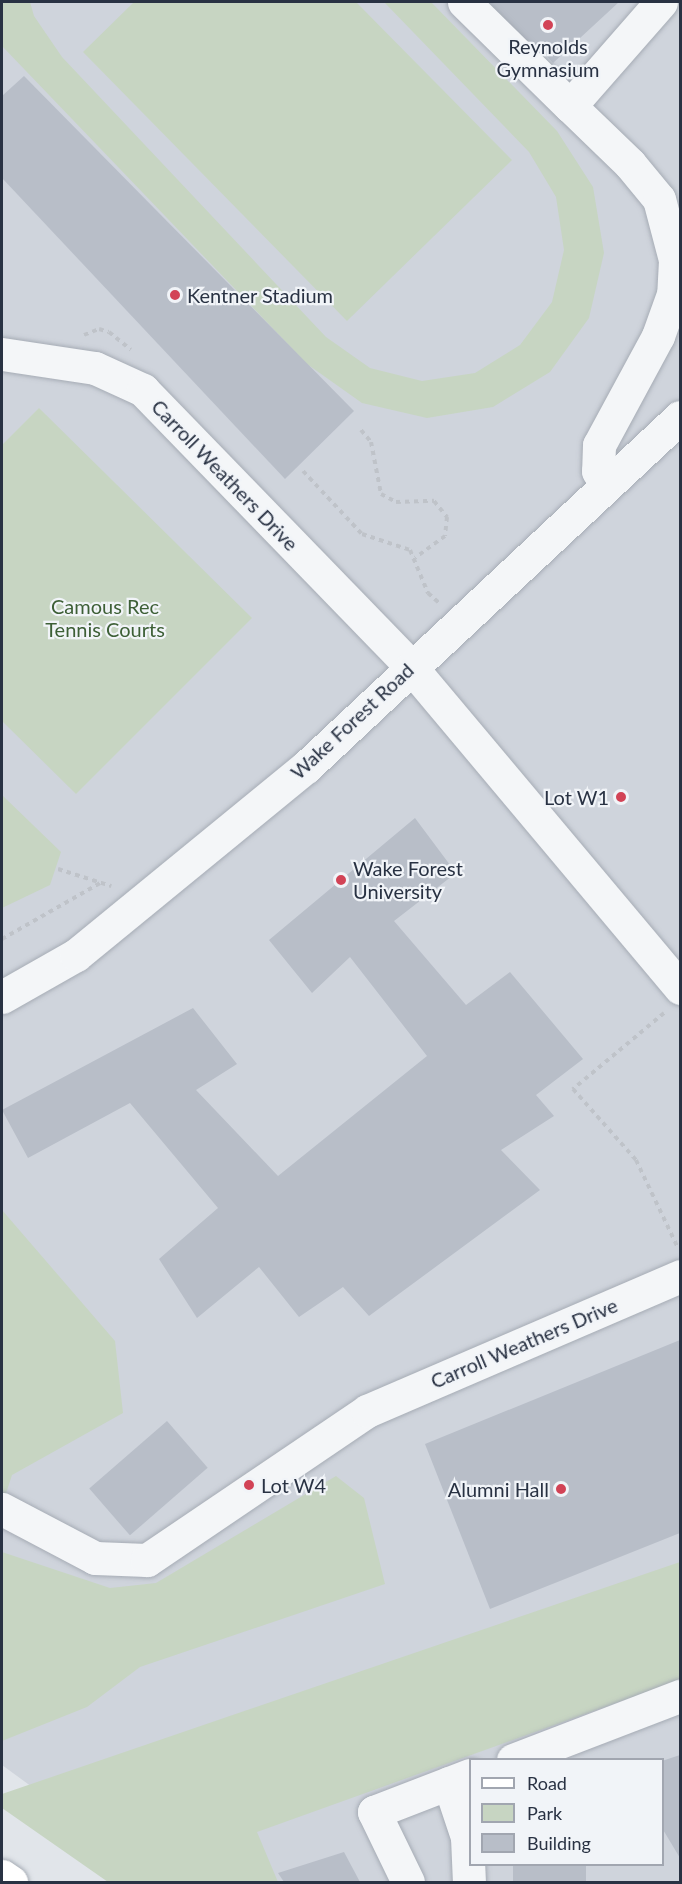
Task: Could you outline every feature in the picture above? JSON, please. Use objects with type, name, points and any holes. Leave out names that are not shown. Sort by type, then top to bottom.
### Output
[{"type":"main road","points":[[2,1875],[11,1882]]},
{"type":"street","points":[[464,2],[630,164],[659,199],[675,260],[673,294],[658,336],[599,445],[598,471],[606,484]]},
{"type":"street","points":[[570,106],[660,2]]},
{"type":"street","name":"Carroll Weathers Drive","points":[[2,354],[95,368],[143,390],[411,666],[674,999]]},
{"type":"street","name":"Wake Forest Road","points":[[2,997],[104,934],[306,766],[606,484],[681,417]]},
{"type":"street","name":"Carroll Weathers Drive","points":[[2,1509],[95,1558],[147,1560],[367,1411],[681,1276]]},
{"type":"street","points":[[518,1758],[681,1696]]},
{"type":"street","points":[[408,1882],[374,1812],[460,1779],[467,1837],[469,1882]]},
{"type":"path","points":[[74,340],[99,329],[118,338],[135,354]]},
{"type":"path","points":[[361,430],[371,442],[381,494],[396,502],[426,500],[443,508],[445,536],[416,558]]},
{"type":"path","points":[[303,471],[362,534],[403,546],[416,558],[428,593],[443,607]]},
{"type":"path","points":[[2,939],[100,884]]},
{"type":"path","points":[[674,999],[573,1089],[636,1160],[681,1252]]},
{"type":"shaded area","name":"Wake Forest University","points":[[2,2],[680,2],[680,1882],[162,1882],[2,1765]]},
{"type":"green space","points":[[2,2],[30,2],[34,16],[62,57],[326,337],[370,368],[422,381],[475,373],[520,345],[552,302],[564,250],[556,197],[529,152],[384,2],[431,2],[557,131],[593,187],[604,253],[589,318],[550,372],[493,407],[427,418],[362,403],[307,364],[2,46]]},
{"type":"green space","points":[[134,2],[356,2],[512,160],[347,321],[83,52]]},
{"type":"green space","name":"Camous Rec Tennis Courts","points":[[39,408],[252,618],[76,794],[2,721],[2,445]]},
{"type":"green space","points":[[2,795],[61,852],[50,885],[2,908]]},
{"type":"green space","points":[[2,1210],[115,1341],[123,1413],[12,1475],[2,1506]]},
{"type":"green space","points":[[336,1476],[364,1498],[385,1584],[140,1667],[87,1707],[2,1741],[2,1552],[110,1588],[156,1583]]},
{"type":"green space","points":[[680,1562],[680,1680],[257,1832],[278,1882],[108,1882],[2,1808],[2,1794]]},
{"type":"building","name":"Reynolds Gymnasium","points":[[478,2],[619,2],[553,63],[540,48],[533,56]]},
{"type":"building","name":"Kentner Stadium","points":[[24,76],[354,411],[285,479],[2,178],[2,96]]},
{"type":"building","points":[[415,818],[456,873],[394,921],[466,1005],[510,972],[583,1059],[536,1095],[554,1116],[501,1150],[540,1190],[369,1316],[343,1287],[299,1317],[259,1267],[197,1318],[159,1259],[218,1208],[130,1103],[28,1158],[2,1110],[193,1008],[237,1064],[196,1090],[278,1176],[427,1056],[350,957],[312,993],[269,940]]},
{"type":"building","name":"Alumni Hall","points":[[680,1340],[680,1533],[490,1609],[425,1444]]},
{"type":"building","points":[[167,1421],[208,1468],[130,1535],[89,1489]]},
{"type":"building","points":[[680,1755],[680,1858],[664,1831],[664,1760]]},
{"type":"building","points":[[344,1852],[360,1882],[284,1882],[278,1873]]},
{"type":"building","points":[[513,1866],[586,1866],[586,1882],[513,1882]]},
{"type":"place","name":"Reynolds Gymnasium","points":[[548,25]]},
{"type":"place","name":"Kentner Stadium","points":[[175,295]]},
{"type":"place","name":"Lot W1","points":[[621,797]]},
{"type":"place","name":"Wake Forest University","points":[[341,880]]},
{"type":"place","name":"Lot W4","points":[[249,1485]]},
{"type":"place","name":"Alumni Hall","points":[[561,1489]]}]
